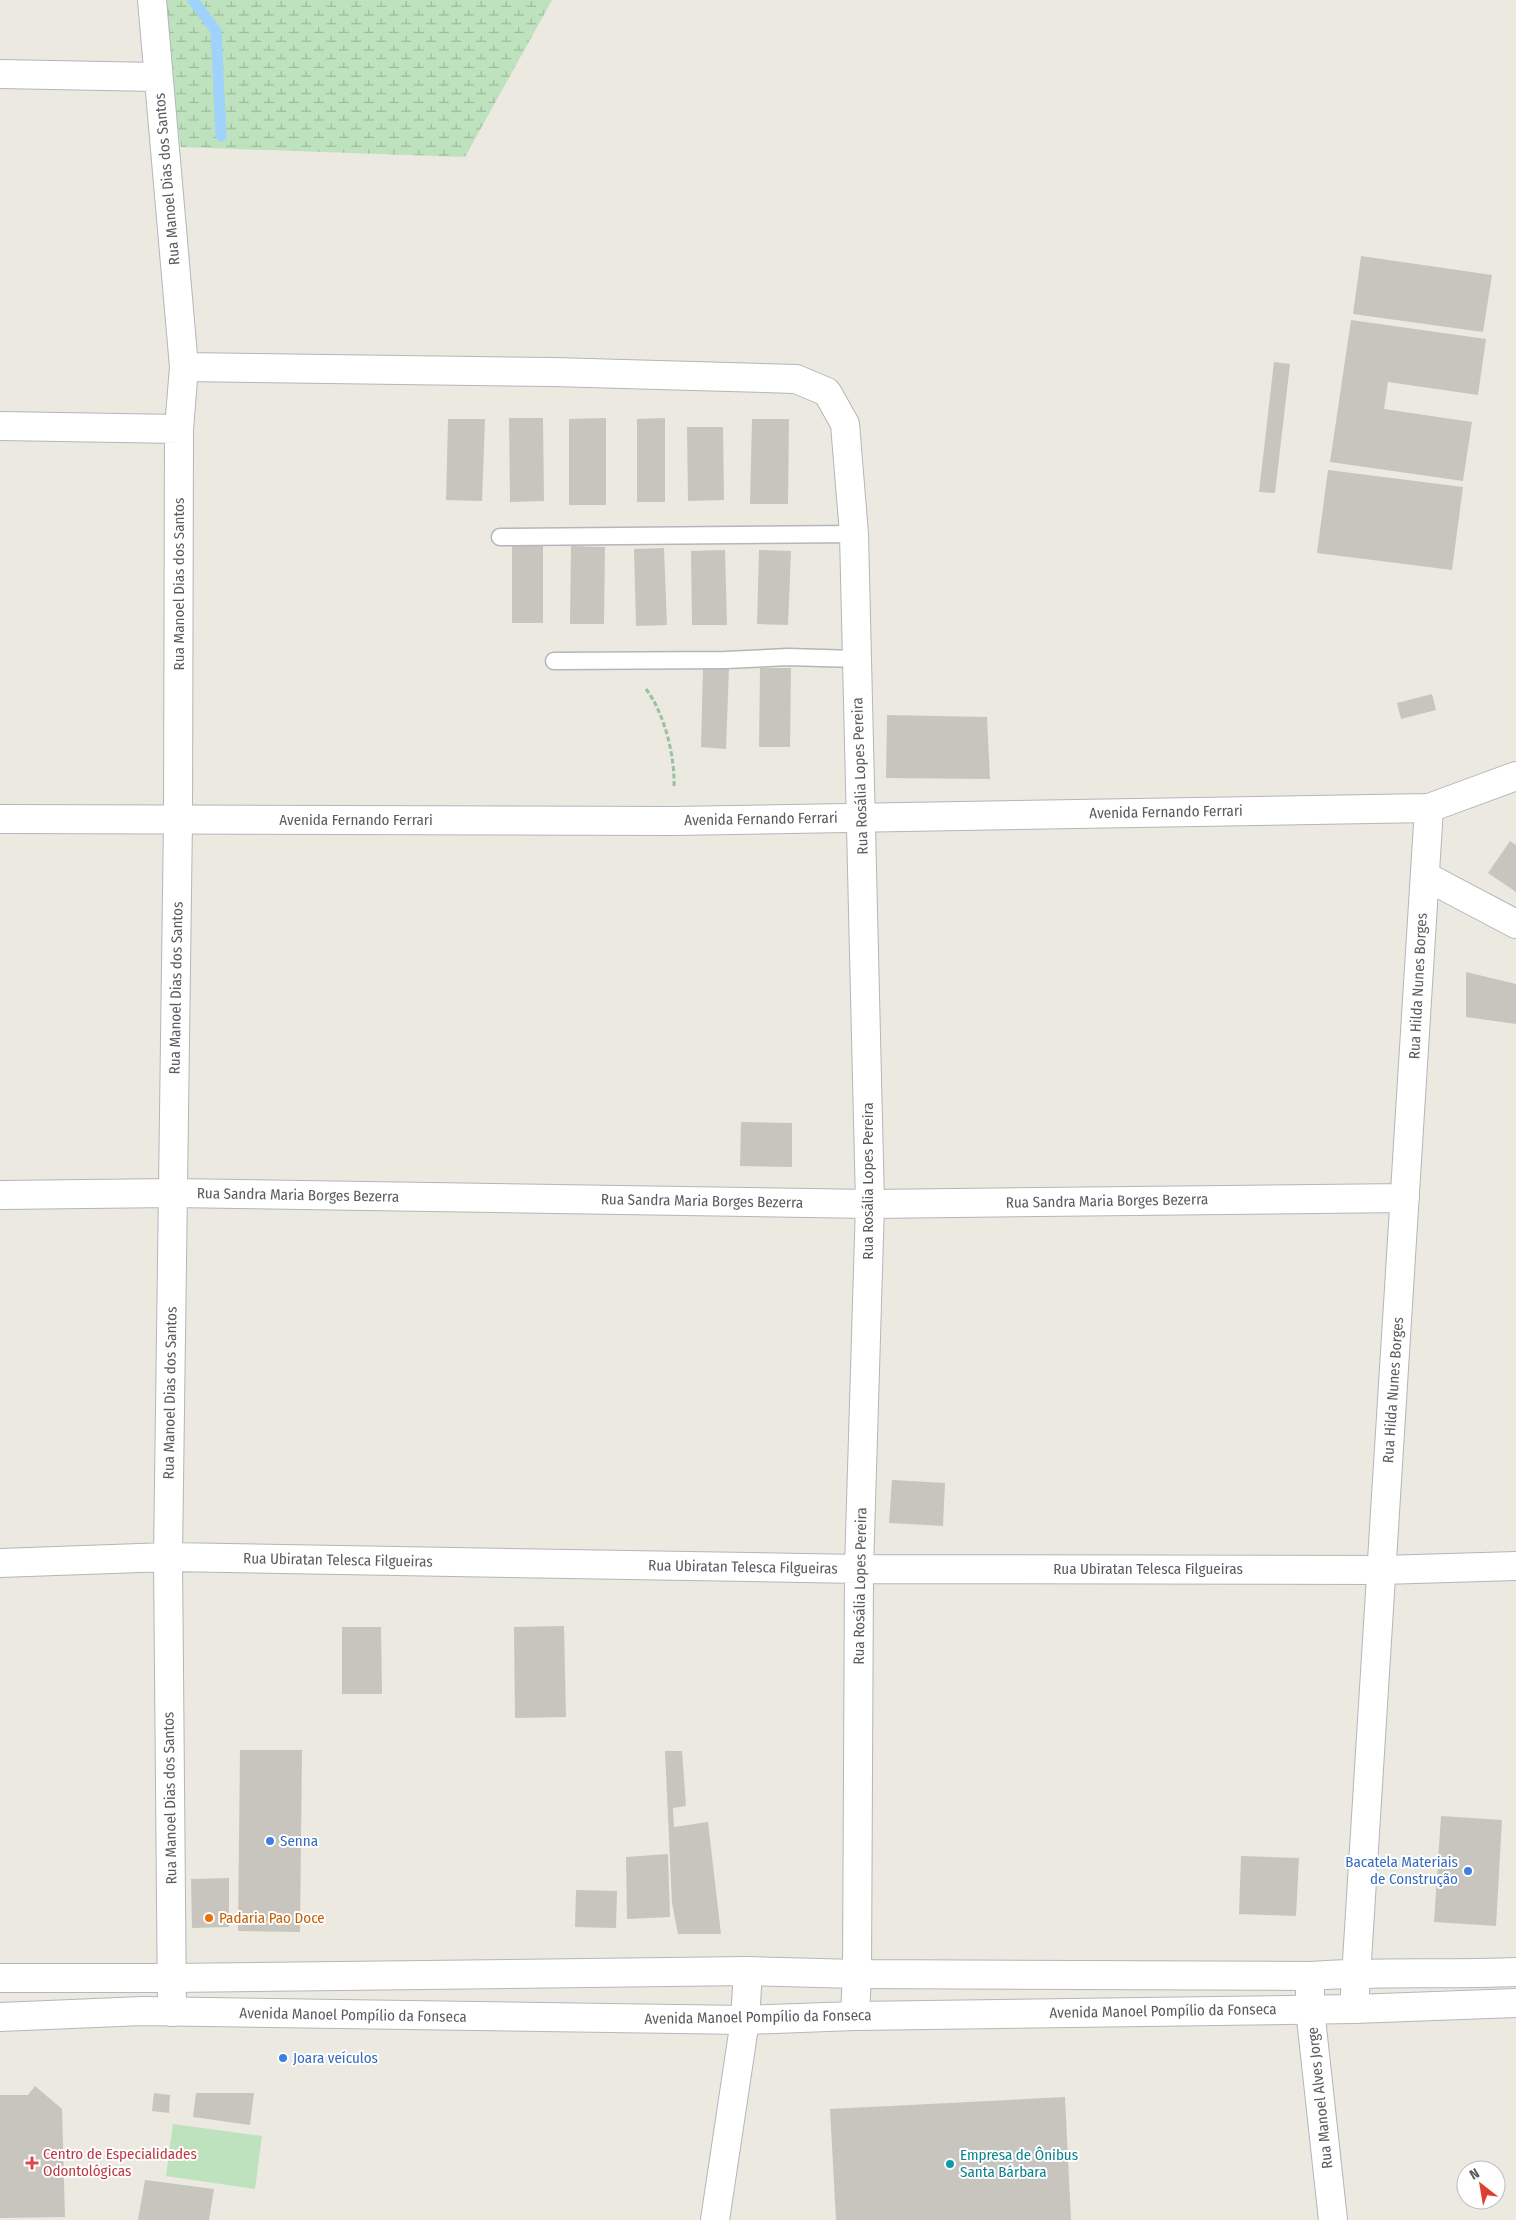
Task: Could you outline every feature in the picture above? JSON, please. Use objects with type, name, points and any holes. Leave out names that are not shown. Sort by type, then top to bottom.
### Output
[{"type":"street","name":"Rua Manoel Dias dos Santos","points":[[152,0],[157,77],[184,367],[179,429],[178,819],[168,1557],[172,2012]]},
{"type":"street","points":[[0,74],[157,77]]},
{"type":"street","name":"Rua Rosália Lopes Pereira","points":[[184,367],[553,372],[796,379],[827,392],[845,424],[854,534],[870,1204],[859,1569],[857,1974],[854,2016]]},
{"type":"street","points":[[0,426],[179,429]]},
{"type":"street","name":"Avenida Fernando Ferrari","points":[[0,819],[673,820],[1429,808],[1516,776]]},
{"type":"street","name":"Rua Hilda Nunes Borges","points":[[1354,2009],[1429,808]]},
{"type":"street","points":[[1425,876],[1516,924]]},
{"type":"street","name":"Rua Sandra Maria Borges Bezerra","points":[[0,1195],[174,1193],[870,1204],[1405,1198]]},
{"type":"street","name":"Rua Ubiratan Telesca Filgueiras","points":[[0,1563],[168,1557],[859,1569],[1382,1570],[1516,1566]]},
{"type":"street","points":[[715,2220],[745,2020],[748,1971]]},
{"type":"street","points":[[0,1978],[172,1978],[748,1971],[857,1974],[1310,1976],[1357,1972],[1466,1974],[1516,1972]]},
{"type":"street","name":"Rua Manoel Alves Jorge","points":[[1310,1976],[1310,2009],[1333,2220]]},
{"type":"street","name":"Avenida Manoel Pompílio da Fonseca","points":[[0,2017],[172,2012],[745,2020],[854,2016],[1354,2009],[1516,2003]]},
{"type":"lane","points":[[500,537],[854,534]]},
{"type":"lane","points":[[554,661],[726,660],[788,657],[856,659]]},
{"type":"path","points":[[624,661],[649,692],[660,715],[668,742],[674,776],[673,820]]},
{"type":"green space","points":[[158,0],[552,0],[465,157],[181,147]]},
{"type":"green space","points":[[173,2124],[262,2136],[255,2189],[166,2176]]},
{"type":"building","points":[[1361,256],[1492,275],[1483,332],[1353,314]]},
{"type":"building","points":[[1351,320],[1486,339],[1478,395],[1388,382],[1384,409],[1472,422],[1463,481],[1330,462]]},
{"type":"building","points":[[1274,362],[1290,364],[1275,493],[1259,492]]},
{"type":"building","points":[[509,418],[543,418],[544,501],[510,502]]},
{"type":"building","points":[[606,418],[606,505],[569,505],[569,419]]},
{"type":"building","points":[[665,418],[665,502],[637,502],[637,419]]},
{"type":"building","points":[[448,419],[485,419],[482,501],[446,500]]},
{"type":"building","points":[[752,419],[789,419],[788,504],[750,504]]},
{"type":"building","points":[[687,427],[723,427],[724,500],[688,501]]},
{"type":"building","points":[[1328,470],[1463,487],[1452,570],[1317,553]]},
{"type":"building","points":[[512,545],[543,545],[543,623],[512,623]]},
{"type":"building","points":[[571,546],[605,547],[604,624],[570,624]]},
{"type":"building","points":[[664,548],[667,625],[636,626],[634,549]]},
{"type":"building","points":[[725,550],[727,625],[692,625],[691,551]]},
{"type":"building","points":[[759,550],[791,551],[788,625],[757,624]]},
{"type":"building","points":[[703,667],[729,667],[726,749],[701,747]]},
{"type":"building","points":[[760,668],[791,668],[790,747],[759,747]]},
{"type":"building","points":[[1432,694],[1436,710],[1401,719],[1397,703]]},
{"type":"building","points":[[887,715],[987,717],[990,779],[886,778]]},
{"type":"building","points":[[1510,841],[1516,845],[1516,892],[1488,873]]},
{"type":"building","points":[[1466,972],[1516,984],[1516,1024],[1466,1017]]},
{"type":"building","points":[[741,1122],[792,1123],[792,1167],[740,1166]]},
{"type":"building","points":[[892,1480],[945,1483],[943,1526],[889,1523]]},
{"type":"building","points":[[564,1626],[566,1717],[515,1718],[514,1627]]},
{"type":"building","points":[[342,1627],[381,1627],[382,1694],[342,1694]]},
{"type":"building","name":"Senna","points":[[240,1750],[302,1750],[300,1932],[238,1931]]},
{"type":"building","points":[[665,1751],[682,1751],[686,1806],[673,1808],[674,1827],[708,1822],[721,1934],[678,1934],[672,1903]]},
{"type":"building","name":"Bacatela Materiais de Construção","points":[[1441,1816],[1502,1820],[1496,1926],[1434,1922]]},
{"type":"building","points":[[668,1854],[670,1917],[627,1919],[626,1857]]},
{"type":"building","points":[[1241,1856],[1299,1858],[1296,1916],[1239,1914]]},
{"type":"building","points":[[229,1878],[229,1927],[192,1928],[191,1879]]},
{"type":"building","points":[[576,1890],[617,1891],[616,1928],[575,1927]]},
{"type":"building","name":"Centro de Especialidades Odontológicas","points":[[35,2086],[62,2109],[65,2217],[0,2218],[0,2095],[28,2095]]},
{"type":"building","points":[[154,2093],[170,2095],[169,2113],[152,2111]]},
{"type":"building","points":[[196,2093],[254,2093],[250,2125],[193,2117]]},
{"type":"building","name":"Empresa de Ônibus Santa Bárbara","points":[[1065,2097],[1071,2220],[836,2220],[830,2109]]},
{"type":"building","points":[[145,2180],[214,2189],[209,2220],[138,2220]]},
{"type":"waterway","points":[[193,0],[216,31],[221,136]]},
{"type":"place","name":"Senna","points":[[270,1841]]},
{"type":"place","name":"Bacatela Materiais de Construção","points":[[1468,1871]]},
{"type":"place","name":"Padaria Pao Doce","points":[[209,1918]]},
{"type":"place","name":"Joara veículos","points":[[283,2058]]},
{"type":"place","name":"Centro de Especialidades Odontológicas","points":[[32,2163]]},
{"type":"place","name":"Empresa de Ônibus Santa Bárbara","points":[[950,2164]]}]
